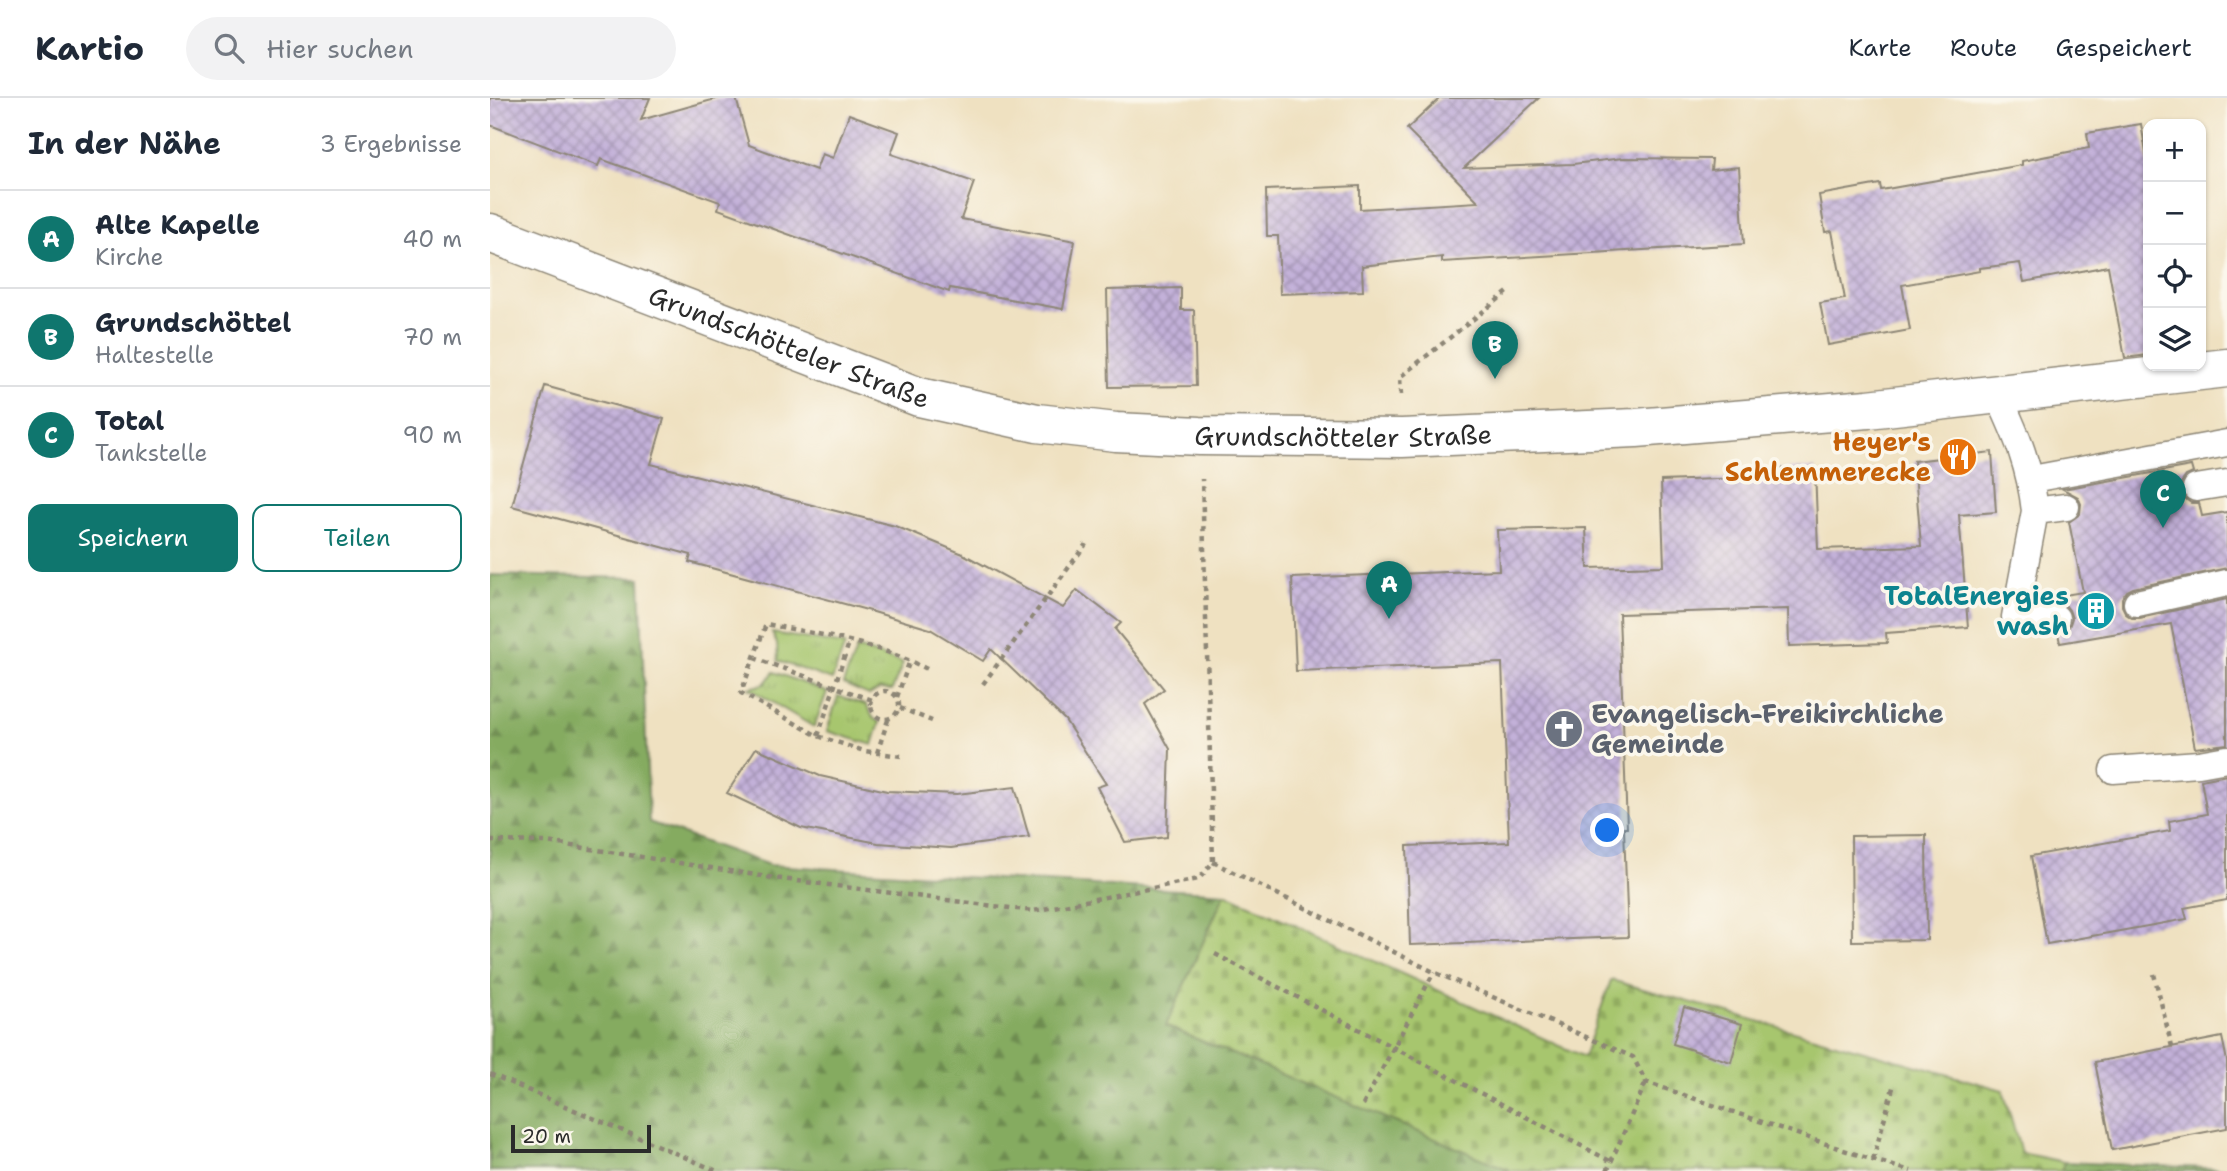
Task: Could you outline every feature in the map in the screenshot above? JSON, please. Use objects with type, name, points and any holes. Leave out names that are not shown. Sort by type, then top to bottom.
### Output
[{"type":"main road","name":"Grundschötteler Straße","points":[[490,233],[919,397],[1037,422],[1116,432],[1200,436],[1402,438],[1636,428],[1868,409],[2227,368]]},
{"type":"lane","points":[[1998,394],[2020,441],[2032,479],[2035,511],[2015,617],[2056,618]]},
{"type":"lane","points":[[2032,479],[2227,443]]},
{"type":"lane","points":[[2196,488],[2227,483]]},
{"type":"lane","points":[[2035,511],[2066,507]]},
{"type":"lane","points":[[2137,603],[2227,583]]},
{"type":"lane","points":[[2113,770],[2199,764],[2227,759]]},
{"type":"path","points":[[1402,438],[1400,377],[1509,291]]},
{"type":"path","points":[[490,841],[547,842],[774,878],[1033,911],[1199,879],[1213,862],[1200,436]]},
{"type":"path","points":[[982,684],[1086,544]]},
{"type":"path","points":[[901,756],[864,751],[818,736],[741,693],[766,624],[850,640],[910,660],[929,670]]},
{"type":"path","points":[[818,736],[850,640]]},
{"type":"path","points":[[754,658],[872,700]]},
{"type":"path","points":[[877,753],[888,720],[898,713],[900,708],[897,697],[910,660]]},
{"type":"path","points":[[888,720],[877,717],[872,712],[872,700],[884,691],[897,697]]},
{"type":"path","points":[[900,708],[932,721]]},
{"type":"path","points":[[1213,862],[1434,972],[1633,1057],[1646,1082],[1911,1171]]},
{"type":"path","points":[[1214,954],[1612,1162]]},
{"type":"path","points":[[1363,1105],[1434,972]]},
{"type":"path","points":[[2154,974],[2172,1047]]},
{"type":"path","points":[[490,1073],[717,1171]]},
{"type":"path","points":[[1607,1171],[1646,1082]]},
{"type":"path","points":[[1873,1160],[1894,1084]]},
{"type":"green space","points":[[490,575],[640,578],[649,822],[769,865],[1225,893],[1166,1026],[1512,1171],[490,1171]]},
{"type":"green space","points":[[772,633],[845,645],[832,680],[778,661],[777,644]]},
{"type":"green space","points":[[857,648],[903,663],[892,690],[880,689],[869,695],[843,684]]},
{"type":"green space","points":[[774,672],[827,692],[814,727],[749,688],[764,684]]},
{"type":"green space","points":[[838,696],[866,705],[874,719],[880,722],[873,745],[827,731]]},
{"type":"green space","points":[[1225,893],[1584,1057],[1611,980],[2003,1090],[2021,1153],[2064,1162],[2061,1171],[1512,1171],[1166,1026]]},
{"type":"green space","points":[[2064,1162],[2227,1169],[2227,1171],[2061,1171]]},
{"type":"building","points":[[490,98],[650,98],[641,120],[719,98],[736,98],[749,145],[816,170],[822,154],[833,158],[849,114],[899,132],[891,154],[974,182],[961,219],[1075,241],[1063,309],[950,288],[949,292],[718,209],[720,202],[601,159],[598,166],[490,125]]},
{"type":"building","points":[[1440,98],[1539,98],[1464,168],[1573,164],[1623,158],[1712,159],[1711,170],[1739,167],[1744,244],[1442,262],[1442,257],[1362,266],[1363,291],[1280,294],[1278,236],[1267,236],[1266,190],[1360,186],[1360,209],[1479,202],[1407,129]]},
{"type":"building","points":[[2141,124],[2143,356],[2125,358],[2108,266],[2024,282],[2020,263],[1980,268],[1980,271],[1902,285],[1910,330],[1828,345],[1820,303],[1845,299],[1832,231],[1825,232],[1819,195],[1880,184],[1881,190],[2022,165],[2022,161],[2089,148],[2087,133]]},
{"type":"building","points":[[1181,288],[1181,310],[1194,310],[1196,386],[1109,387],[1107,290]]},
{"type":"building","points":[[545,386],[664,419],[651,464],[895,526],[963,554],[1063,608],[1077,590],[1121,623],[1115,629],[1164,689],[1145,704],[1170,749],[1167,837],[1125,842],[1097,787],[1106,784],[1065,720],[991,649],[983,661],[930,629],[689,562],[691,555],[512,506]]},
{"type":"building","points":[[1992,452],[1996,512],[1959,515],[1968,627],[1886,633],[1887,643],[1789,646],[1788,609],[1619,614],[1628,937],[1410,945],[1407,846],[1509,842],[1502,663],[1296,671],[1292,578],[1499,570],[1497,530],[1586,528],[1588,568],[1664,566],[1661,481],[1771,477],[1771,469],[1815,468],[1818,549],[1921,546],[1914,461]]},
{"type":"building","points":[[2191,466],[2193,473],[2186,476],[2181,483],[2183,497],[2191,503],[2199,503],[2202,516],[2227,512],[2227,568],[2133,588],[2122,598],[2122,606],[2132,618],[2140,618],[2227,599],[2227,744],[2195,748],[2171,624],[2060,643],[2058,633],[2069,627],[2072,618],[2065,605],[2053,602],[2052,597],[2083,592],[2069,522],[2080,514],[2081,504],[2078,497],[2063,489]]},
{"type":"building","points":[[756,748],[820,776],[887,791],[957,794],[1015,787],[1029,837],[951,848],[878,843],[801,828],[727,793]]},
{"type":"building","points":[[2227,775],[2227,900],[2184,908],[2187,919],[2047,944],[2031,856],[2170,831],[2169,821],[2207,814],[2201,780]]},
{"type":"building","points":[[1926,835],[1927,940],[1852,941],[1851,836]]},
{"type":"building","points":[[1684,1007],[1742,1024],[1731,1062],[1673,1044]]},
{"type":"building","points":[[2222,1037],[2227,1061],[2227,1128],[2112,1150],[2095,1062]]},
{"type":"place","name":"Grundschöttel","points":[[1495,379]]},
{"type":"place","name":"Heyer's Schlemmerecke","points":[[1958,457]]},
{"type":"place","name":"Total","points":[[2163,528]]},
{"type":"place","name":"TotalEnergies wash","points":[[2096,611]]},
{"type":"place","name":"Alte Kapelle","points":[[1389,619]]},
{"type":"place","name":"Evangelisch-Freikirchliche Gemeinde","points":[[1564,729]]}]
